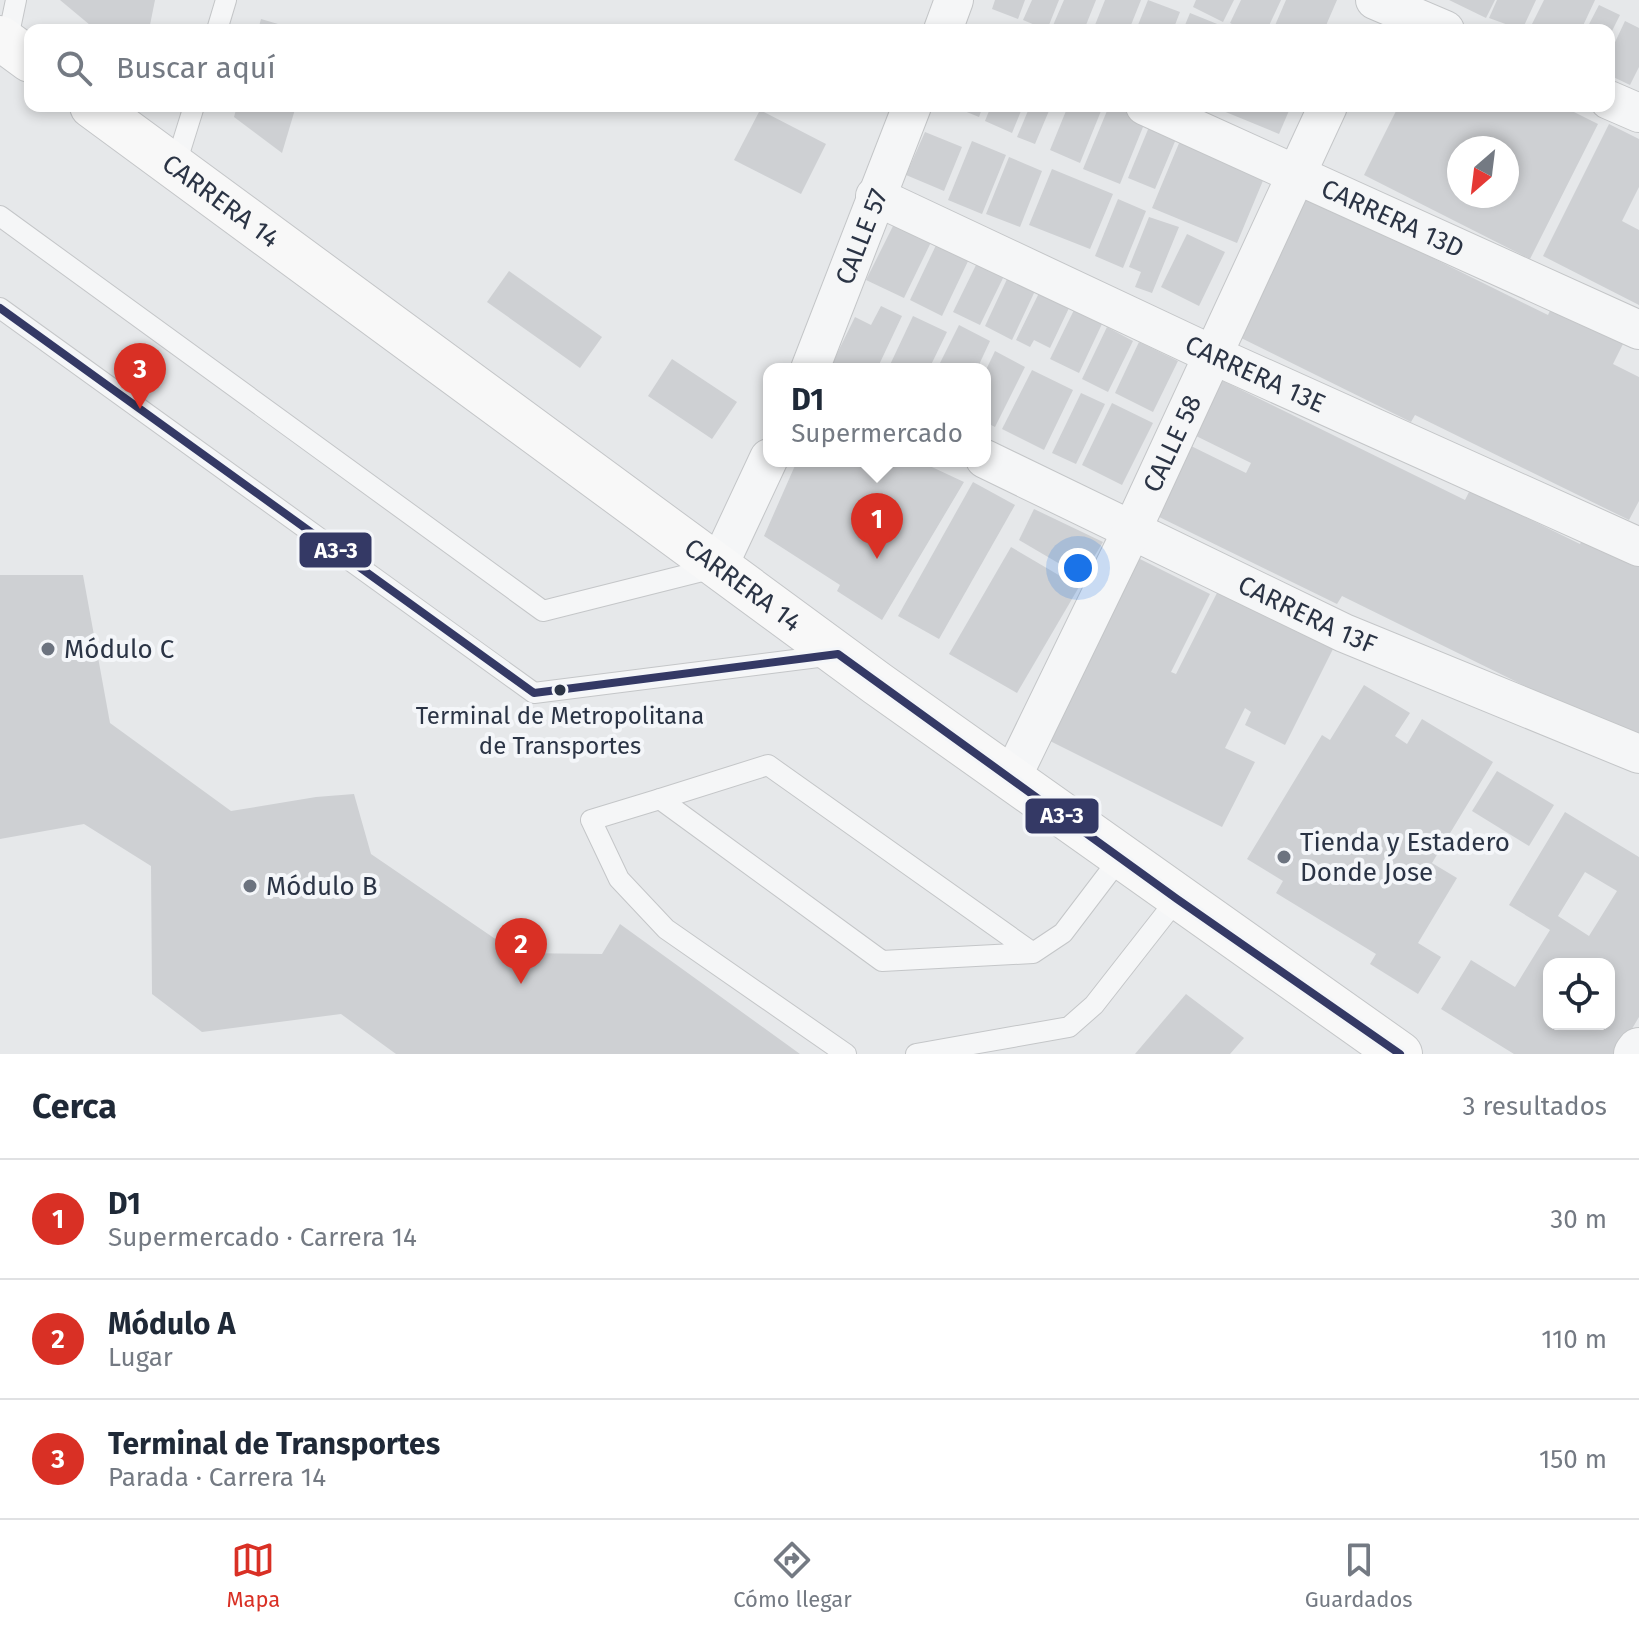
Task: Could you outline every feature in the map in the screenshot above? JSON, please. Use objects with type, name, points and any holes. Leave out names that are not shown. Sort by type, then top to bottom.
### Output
[{"type":"main road","name":"CARRERA 14","points":[[100,112],[838,654],[1177,899],[1400,1054]]},
{"type":"street","points":[[1375,8],[1426,24]]},
{"type":"street","points":[[1615,103],[1639,113]]},
{"type":"street","name":"CALLE 57","points":[[812,363],[910,112]]},
{"type":"street","name":"CARRERA 13D","points":[[1158,112],[1639,330]]},
{"type":"street","name":"CALLE 58","points":[[1012,777],[1131,532],[1325,112]]},
{"type":"street","name":"CARRERA 13E","points":[[875,196],[1213,355],[1639,547]]},
{"type":"street","name":"CARRERA 13F","points":[[991,462],[1344,633],[1639,754]]},
{"type":"street","points":[[718,567],[765,467]]},
{"type":"lane","points":[[12,47],[16,0]]},
{"type":"lane","points":[[219,24],[226,0]]},
{"type":"lane","points":[[175,167],[192,112]]},
{"type":"lane","points":[[0,216],[543,611],[718,567]]},
{"type":"lane","points":[[0,308],[534,693],[838,654]]},
{"type":"lane","points":[[846,1054],[666,929],[619,879],[591,820],[768,765],[1033,953]]},
{"type":"lane","points":[[660,799],[882,961],[1033,953],[1063,933],[1120,858]]},
{"type":"lane","points":[[916,1054],[1069,1027],[1094,1005],[1177,899]]},
{"type":"building","points":[[60,0],[155,0],[150,24],[89,24]]},
{"type":"building","points":[[995,0],[1025,0],[1018,19],[992,9]]},
{"type":"building","points":[[1032,0],[1059,0],[1049,24],[1033,24],[1023,20]]},
{"type":"building","points":[[1064,0],[1096,0],[1086,24],[1054,24]]},
{"type":"building","points":[[1105,0],[1141,0],[1131,24],[1095,24]]},
{"type":"building","points":[[1148,0],[1180,12],[1175,24],[1138,24]]},
{"type":"building","points":[[1196,0],[1234,0],[1223,22],[1193,7]]},
{"type":"building","points":[[1241,0],[1281,0],[1270,24],[1230,23]]},
{"type":"building","points":[[1286,0],[1337,0],[1327,24],[1276,24]]},
{"type":"building","points":[[1449,0],[1495,0],[1486,18]]},
{"type":"building","points":[[1497,0],[1536,0],[1525,24],[1506,24],[1489,18]]},
{"type":"building","points":[[1544,0],[1595,0],[1584,24],[1532,24]]},
{"type":"building","points":[[1599,5],[1620,15],[1615,25],[1589,24]]},
{"type":"building","points":[[1190,13],[1217,24],[1185,24]]},
{"type":"building","points":[[261,19],[278,24],[260,24]]},
{"type":"building","points":[[1625,21],[1639,28],[1639,67],[1630,85],[1615,78],[1615,42]]},
{"type":"building","points":[[235,112],[294,112],[282,153],[234,117]]},
{"type":"building","points":[[759,112],[826,144],[801,194],[734,160]]},
{"type":"building","points":[[989,112],[1021,112],[1012,133],[985,121]]},
{"type":"building","points":[[1027,112],[1048,112],[1035,144],[1017,137]]},
{"type":"building","points":[[1066,112],[1101,112],[1080,163],[1050,150]]},
{"type":"building","points":[[1107,112],[1135,112],[1147,117],[1120,184],[1083,169]]},
{"type":"building","points":[[1226,112],[1288,112],[1279,134]]},
{"type":"building","points":[[1396,112],[1574,112],[1598,124],[1530,259],[1364,175]]},
{"type":"building","points":[[1609,124],[1639,139],[1639,187],[1622,221],[1639,230],[1639,305],[1543,256]]},
{"type":"building","points":[[1149,127],[1176,139],[1155,189],[1128,178]]},
{"type":"building","points":[[925,132],[962,147],[944,191],[906,175]]},
{"type":"building","points":[[1182,136],[1267,171],[1237,243],[1152,208]]},
{"type":"building","points":[[972,141],[1006,155],[982,214],[948,200]]},
{"type":"building","points":[[1009,157],[1042,171],[1020,227],[986,214]]},
{"type":"building","points":[[1052,169],[1113,194],[1090,249],[1029,225]]},
{"type":"building","points":[[1297,191],[1548,315],[1554,302],[1626,338],[1613,364],[1639,377],[1639,501],[1629,520],[1415,415],[1411,422],[1229,332]]},
{"type":"building","points":[[1118,199],[1146,211],[1123,268],[1095,256]]},
{"type":"building","points":[[1149,217],[1179,227],[1152,293],[1135,287],[1141,272],[1129,267]]},
{"type":"building","points":[[897,218],[934,236],[904,298],[866,280]]},
{"type":"building","points":[[1187,234],[1225,252],[1199,306],[1161,287]]},
{"type":"building","points":[[938,241],[970,257],[942,316],[910,300]]},
{"type":"building","points":[[977,263],[1004,276],[980,325],[953,312]]},
{"type":"building","points":[[509,271],[602,337],[580,368],[487,302]]},
{"type":"building","points":[[1008,277],[1035,291],[1012,340],[985,326]]},
{"type":"building","points":[[1039,293],[1069,308],[1050,348],[1034,340],[1030,347],[1016,340]]},
{"type":"building","points":[[881,306],[902,316],[880,363],[832,363],[855,317],[871,325]]},
{"type":"building","points":[[1074,310],[1102,324],[1079,373],[1050,359]]},
{"type":"building","points":[[913,316],[947,332],[932,363],[891,363]]},
{"type":"building","points":[[959,325],[990,341],[980,363],[940,363]]},
{"type":"building","points":[[1107,327],[1133,341],[1108,392],[1082,379]]},
{"type":"building","points":[[1139,342],[1178,361],[1153,412],[1115,393]]},
{"type":"building","points":[[995,351],[1025,367],[995,427],[991,425],[989,363]]},
{"type":"building","points":[[672,359],[737,402],[712,439],[648,396]]},
{"type":"building","points":[[1032,370],[1073,390],[1044,450],[1002,429]]},
{"type":"building","points":[[1217,378],[1465,500],[1470,490],[1580,544],[1585,534],[1639,560],[1639,742],[1342,596],[1337,604],[1151,513],[1185,443],[1246,473],[1251,463],[1190,433]]},
{"type":"building","points":[[1081,393],[1105,404],[1076,464],[1052,453]]},
{"type":"building","points":[[1112,403],[1153,423],[1122,485],[1082,465]]},
{"type":"building","points":[[794,467],[932,467],[964,482],[882,620],[837,591],[840,585],[764,536]]},
{"type":"building","points":[[973,482],[1015,505],[939,639],[898,616]]},
{"type":"building","points":[[1034,509],[1103,542],[1082,577],[1019,540]]},
{"type":"building","points":[[1011,547],[1079,587],[1017,693],[949,654]]},
{"type":"building","points":[[1132,555],[1210,594],[1171,672],[1176,674],[1219,589],[1334,647],[1285,745],[1245,725],[1251,712],[1245,708],[1225,748],[1255,762],[1222,827],[1042,737]]},
{"type":"building","points":[[0,575],[83,575],[110,723],[231,811],[354,794],[371,854],[516,953],[602,954],[620,924],[800,1054],[396,1054],[341,1014],[202,1032],[152,994],[151,866],[84,824],[0,839]]},
{"type":"building","points":[[1364,685],[1410,713],[1395,736],[1407,744],[1422,719],[1493,762],[1432,863],[1457,878],[1418,943],[1441,957],[1418,994],[1370,964],[1376,954],[1276,893],[1283,881],[1247,859],[1322,735],[1330,740]]},
{"type":"building","points":[[1497,771],[1554,805],[1529,846],[1472,811]]},
{"type":"building","points":[[1565,812],[1639,857],[1639,1017],[1617,1054],[1514,1054],[1441,1009],[1471,960],[1515,987],[1550,930],[1509,905]],"holes":[[[1585,872],[1617,891],[1589,936],[1558,916]]]},
{"type":"building","points":[[1186,994],[1244,1038],[1230,1054],[1135,1054]]},
{"type":"transit line","name":"A3-3","points":[[0,308],[534,693],[838,654],[1177,899],[1400,1054]]},
{"type":"place","name":"Terminal de Transportes","points":[[140,409]]},
{"type":"place","name":"D1","points":[[877,559]]},
{"type":"place","name":"Módulo C","points":[[48,649]]},
{"type":"place","name":"Terminal de Metropolitana de Transportes","points":[[560,690]]},
{"type":"place","name":"Tienda y Estadero Donde Jose","points":[[1284,857]]},
{"type":"place","name":"Módulo B","points":[[250,886]]},
{"type":"place","name":"Módulo A","points":[[521,984]]}]
